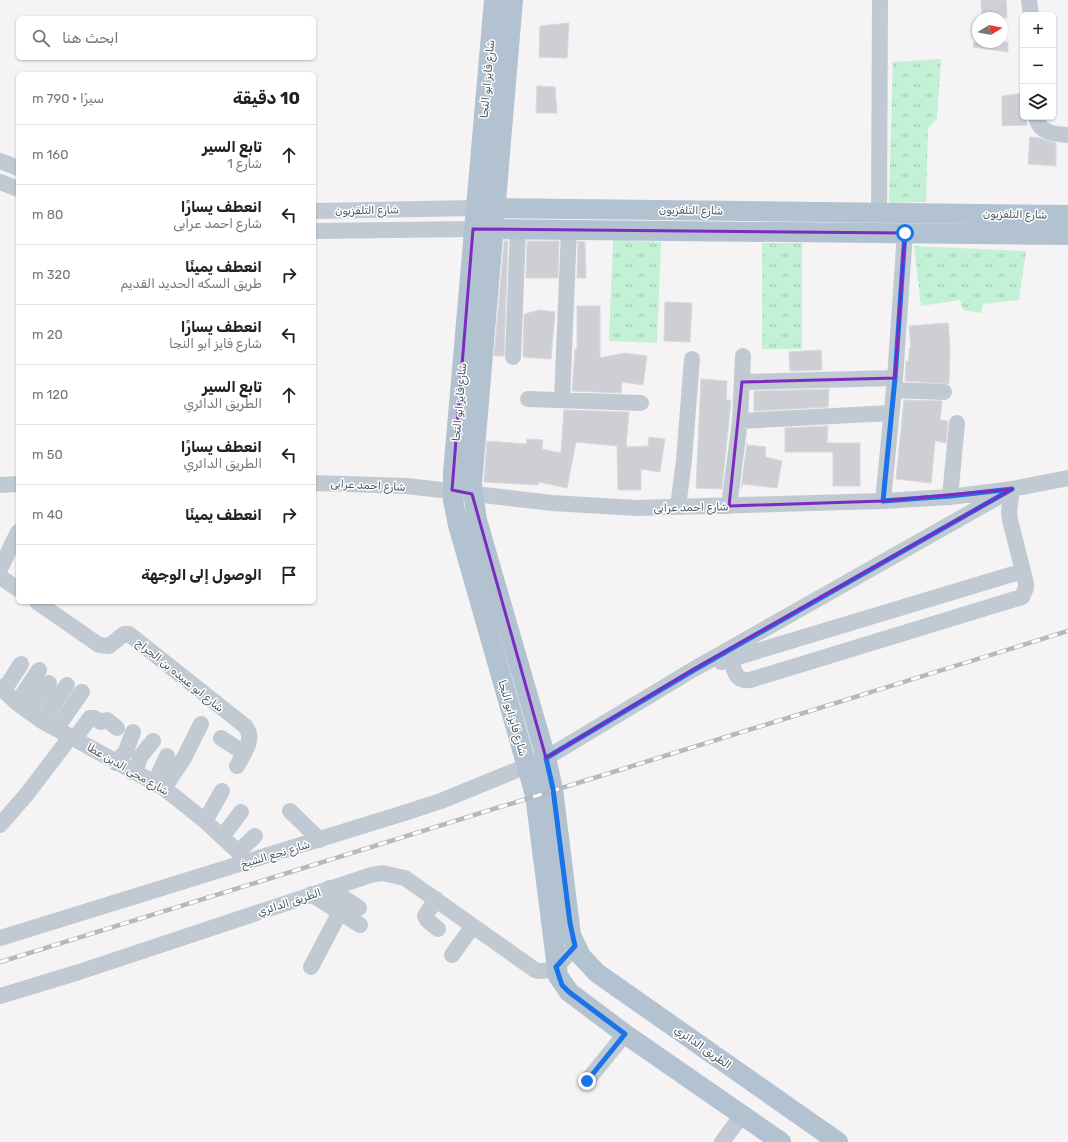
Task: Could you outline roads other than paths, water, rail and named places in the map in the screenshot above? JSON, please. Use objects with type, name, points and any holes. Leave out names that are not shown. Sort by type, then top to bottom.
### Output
[{"type":"main road","name":"شارع فايز ابو النجا","points":[[494,0],[452,490],[458,525],[527,767],[544,792]]},
{"type":"main road","name":"شارع فايز ابو النجا","points":[[513,0],[472,472],[473,494],[478,520],[546,758],[544,792]]},
{"type":"main road","name":"شارع التلفزيون","points":[[475,208],[1068,215]]},
{"type":"main road","name":"شارع التلفزيون","points":[[474,229],[1068,236]]},
{"type":"main road","name":"الطريق الدائري","points":[[544,792],[575,946],[588,965],[597,973],[838,1142]]},
{"type":"main road","points":[[544,792],[556,967],[562,985],[569,992],[625,1034],[781,1142]]},
{"type":"street","points":[[879,212],[880,0]]},
{"type":"street","points":[[1030,0],[1030,12]]},
{"type":"street","points":[[1037,120],[1039,126],[1044,131],[1054,134],[1068,135]]},
{"type":"street","points":[[0,161],[16,167]]},
{"type":"street","points":[[0,182],[16,188]]},
{"type":"street","name":"شارع التلفزيون","points":[[316,211],[475,208]]},
{"type":"street","name":"شارع التلفزيون","points":[[316,231],[474,229]]},
{"type":"street","points":[[513,357],[518,230]]},
{"type":"street","points":[[562,400],[569,230]]},
{"type":"street","points":[[883,501],[892,413],[905,233]]},
{"type":"street","points":[[729,506],[740,421],[742,356]]},
{"type":"street","points":[[678,507],[684,460],[692,359]]},
{"type":"street","points":[[742,382],[894,384],[944,392]]},
{"type":"street","points":[[528,399],[641,404]]},
{"type":"street","points":[[740,421],[892,413]]},
{"type":"street","points":[[950,496],[957,423]]},
{"type":"street","name":"شارع احمد عرابى","points":[[316,482],[452,490],[473,494],[594,506],[678,507],[883,501],[950,496],[1012,489],[1068,478]]},
{"type":"street","points":[[0,485],[16,484]]},
{"type":"street","points":[[731,658],[737,676],[742,680],[750,680],[1018,599],[1025,593],[1026,588],[1010,520],[1009,512],[1012,489]]},
{"type":"street","points":[[694,670],[1012,489]]},
{"type":"street","points":[[0,569],[16,536]]},
{"type":"street","points":[[694,670],[1023,571]]},
{"type":"street","points":[[0,577],[16,588]]},
{"type":"street","name":"شارع ابو عبيده بن الجراح","points":[[44,604],[55,607],[104,646],[109,646],[124,634],[129,634],[245,726],[248,730],[250,740],[240,760],[221,738]]},
{"type":"street","points":[[2,689],[21,664]]},
{"type":"street","points":[[23,707],[39,670]]},
{"type":"street","name":"شارع نجع الشيخ","points":[[0,938],[243,857],[320,840],[441,801],[546,758],[694,670]]},
{"type":"street","points":[[23,707],[50,683]]},
{"type":"street","points":[[42,721],[67,685]]},
{"type":"street","name":"شارع محى الدين عطا","points":[[2,689],[42,721],[132,772],[159,785],[205,821],[243,857]]},
{"type":"street","points":[[0,825],[27,794],[67,734],[82,692]]},
{"type":"street","points":[[67,734],[96,712],[101,722],[107,720],[117,728]]},
{"type":"street","points":[[159,785],[177,769],[195,729]]},
{"type":"street","points":[[116,763],[126,751],[133,732]]},
{"type":"street","points":[[132,772],[138,764],[140,756],[153,741]]},
{"type":"street","points":[[159,785],[167,756]]},
{"type":"street","points":[[205,821],[222,791]]},
{"type":"street","points":[[222,837],[241,812]]},
{"type":"street","points":[[290,812],[320,840]]},
{"type":"street","points":[[243,857],[255,836]]},
{"type":"street","name":"الطريق الدائري","points":[[0,996],[79,972],[329,888],[382,873],[394,874],[405,878],[535,970],[542,972],[550,971],[556,967]]},
{"type":"street","points":[[329,888],[359,908]]},
{"type":"street","points":[[311,894],[360,925]]},
{"type":"street","points":[[436,899],[425,916],[427,920],[438,929]]},
{"type":"street","points":[[311,967],[340,912]]},
{"type":"street","points":[[452,955],[473,926]]},
{"type":"street","points":[[556,967],[575,946]]},
{"type":"street","points":[[587,1081],[625,1034]]},
{"type":"street","points":[[722,1142],[742,1115]]},
{"type":"railway","points":[[0,962],[1068,631]]}]
